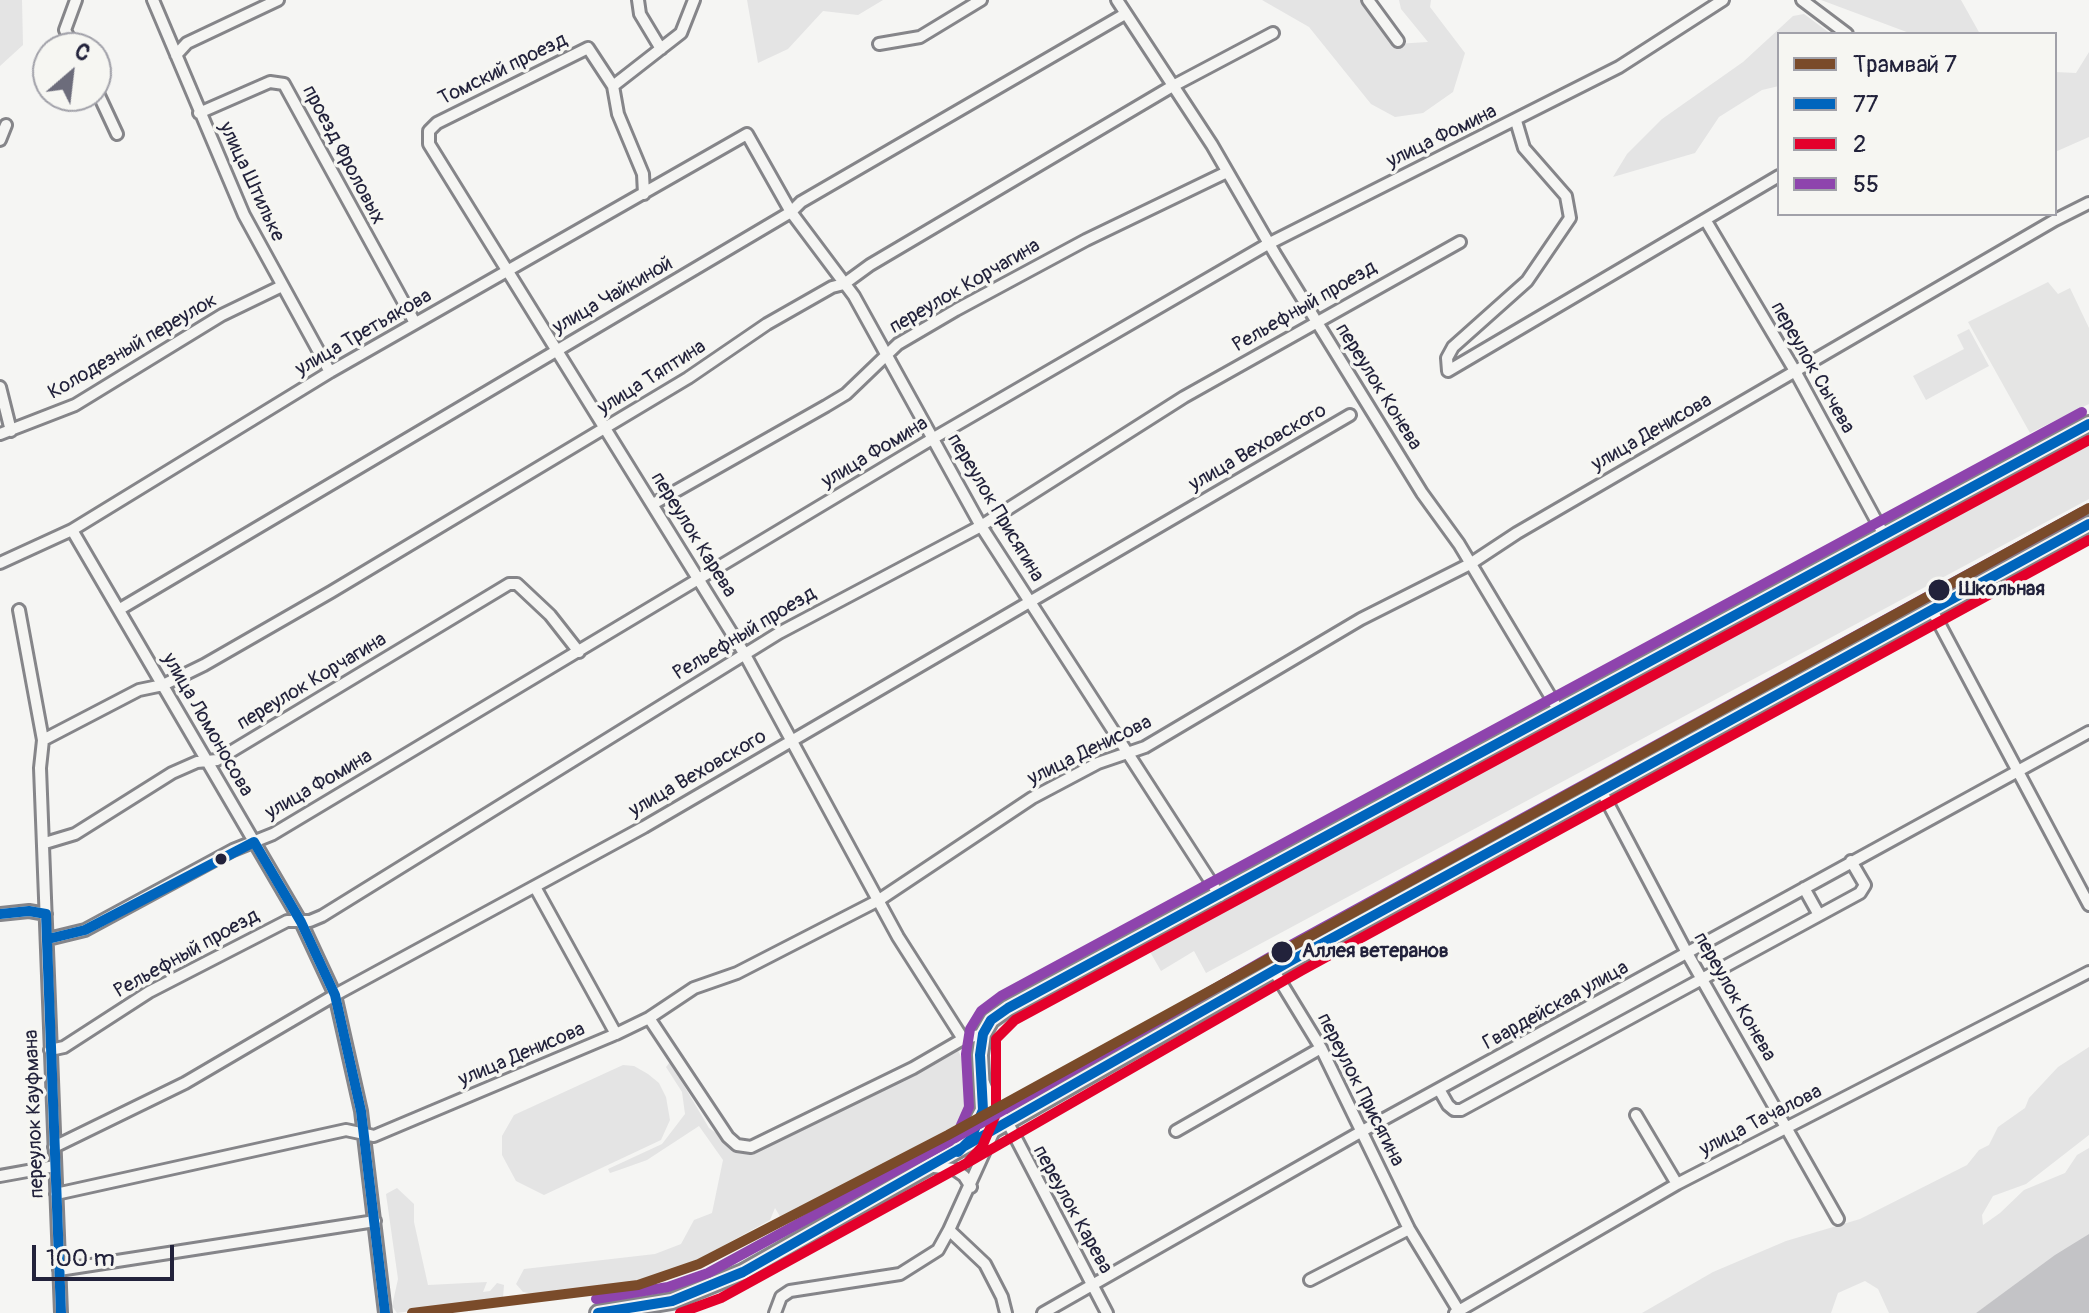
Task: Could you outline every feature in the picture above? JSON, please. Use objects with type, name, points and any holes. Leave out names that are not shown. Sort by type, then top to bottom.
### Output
[{"type":"highway","points":[[958,1152],[970,1140],[981,1116],[983,1034],[991,1020],[1008,1008],[2089,424]]},
{"type":"highway","points":[[598,1313],[672,1301],[714,1286],[934,1167],[1274,971],[2089,524]]},
{"type":"street","points":[[66,32],[76,0]]},
{"type":"street","name":"улица Штильке","points":[[153,0],[244,215],[330,372]]},
{"type":"street","points":[[176,55],[187,43],[278,0]]},
{"type":"street","points":[[638,0],[640,14],[661,49]]},
{"type":"street","points":[[644,194],[643,174],[618,114],[613,86],[681,33],[694,0]]},
{"type":"street","points":[[879,44],[920,37],[981,0]]},
{"type":"street","name":"переулок Конева","points":[[1117,0],[1227,172],[1268,244],[1559,711]]},
{"type":"street","points":[[1368,0],[1398,41]]},
{"type":"street","name":"улица Фомина","points":[[48,939],[85,930],[254,842],[579,652],[932,439],[1268,244],[1619,67],[1723,0]]},
{"type":"street","points":[[1802,0],[1844,32]]},
{"type":"street","name":"улица Чайкиной","points":[[120,609],[791,212],[815,194],[1125,14]]},
{"type":"street","name":"улица Тяптина","points":[[43,740],[139,690],[163,685],[331,592],[606,428],[767,324],[832,287],[844,284],[870,265],[1171,87],[1273,33]]},
{"type":"street","name":"Томский проезд","points":[[437,123],[588,48],[613,86]]},
{"type":"street","name":"проезд Фроловых","points":[[199,113],[270,82],[284,84],[415,323]]},
{"type":"street","points":[[107,112],[117,134]]},
{"type":"street","points":[[1516,121],[1524,148],[1566,196],[1570,218],[1527,281],[1453,347],[1447,358],[1448,371],[1777,177]]},
{"type":"street","name":"переулок Карева","points":[[437,123],[429,131],[429,144],[700,579],[794,740],[898,937],[963,1039]]},
{"type":"street","points":[[0,140],[6,125]]},
{"type":"street","name":"переулок Присягина","points":[[747,134],[791,212],[844,284],[981,526],[1220,896]]},
{"type":"street","name":"улица Третьякова","points":[[0,563],[72,530],[330,372],[747,134]]},
{"type":"street","name":"переулок Корчагина","points":[[653,504],[826,406],[898,344],[956,310],[1086,240],[1227,172]]},
{"type":"street","name":"улица Денисова","points":[[56,1194],[346,1130],[374,1136],[649,1018],[694,988],[737,973],[879,900],[1032,798],[1098,763],[1129,755],[1361,619],[1470,564],[1517,533],[2089,203]]},
{"type":"street","name":"переулок Сычева","points":[[1706,221],[1795,371],[1884,535]]},
{"type":"street","name":"Рельефный проезд","points":[[50,1050],[64,1047],[149,992],[287,921],[301,922],[322,916],[744,653],[821,608],[981,526],[1184,397],[1316,320],[1460,242]]},
{"type":"street","name":"Колодезный переулок","points":[[5,433],[75,405],[222,315],[282,286]]},
{"type":"street","points":[[0,387],[5,433]]},
{"type":"street","name":"улица Веховского","points":[[54,1147],[185,1083],[335,995],[535,887],[794,740],[1350,415]]},
{"type":"street","name":"улица Ломоносова","points":[[72,530],[301,922],[335,995],[364,1132],[385,1313]]},
{"type":"street","name":"переулок Корчагина","points":[[45,843],[75,834],[172,773],[217,760],[509,584],[517,584],[550,615],[579,652]]},
{"type":"street","name":"переулок Кауфмана","points":[[19,610],[43,740],[40,768],[61,1313]]},
{"type":"street","points":[[1932,610],[2089,905]]},
{"type":"street","name":"Гвардейская улица","points":[[1043,1313],[1364,1130],[2089,732]]},
{"type":"street","name":"переулок Конева","points":[[1602,792],[1687,953],[1838,1219]]},
{"type":"street","points":[[1440,1091],[1448,1105],[1454,1110],[1461,1110],[1819,915],[1864,889],[1851,861]]},
{"type":"street","points":[[535,887],[616,1034]]},
{"type":"street","points":[[1804,888],[1819,915]]},
{"type":"street","points":[[0,914],[29,911],[46,914]]},
{"type":"street","name":"переулок Присягина","points":[[1274,971],[1321,1048],[1364,1130],[1409,1229],[1457,1312]]},
{"type":"street","name":"улица Тачалова","points":[[1457,1312],[1677,1184],[1787,1125],[1882,1082],[2089,972]]},
{"type":"street","points":[[649,1018],[728,1137],[737,1145],[751,1147],[913,1068],[963,1039],[983,1034]]},
{"type":"street","points":[[1176,1131],[1321,1048]]},
{"type":"street","name":"переулок Карева","points":[[981,1074],[995,1109],[1008,1123],[1107,1313]]},
{"type":"street","points":[[1636,1115],[1677,1184]]},
{"type":"street","points":[[775,1313],[781,1297],[790,1291],[900,1274],[938,1250],[971,1187],[993,1133]]},
{"type":"street","points":[[0,1176],[55,1166]]},
{"type":"street","points":[[934,1167],[954,1169],[964,1176],[971,1187]]},
{"type":"street","points":[[59,1270],[375,1221]]},
{"type":"street","points":[[1310,1280],[1409,1229]]},
{"type":"street","points":[[949,1230],[985,1264],[1002,1297],[1006,1313]]},
{"type":"shaded area","points":[[0,0],[22,0],[23,45],[0,66]]},
{"type":"shaded area","points":[[747,0],[883,0],[858,15],[823,11],[788,49],[758,63]]},
{"type":"shaded area","points":[[1262,0],[1365,0],[1395,44],[1428,42],[1401,9],[1399,0],[1431,0],[1430,7],[1465,53],[1453,92],[1423,113],[1395,117],[1371,104],[1309,27]]},
{"type":"shaded area","points":[[1821,0],[1961,0],[1979,32],[1907,32]]},
{"type":"shaded area","points":[[1804,14],[1828,32],[1777,32],[1777,86],[1762,90],[1719,117],[1695,153],[1613,177],[1627,154],[1662,119],[1743,62],[1793,16]]},
{"type":"shaded area","points":[[2089,52],[2089,137],[2057,151],[2057,72],[2076,73]]},
{"type":"shaded area","points":[[2048,282],[2058,294],[2070,288],[2089,328],[2089,404],[2030,433],[1968,322]]},
{"type":"shaded area","points":[[1969,329],[1989,366],[1926,400],[1913,376],[1964,349],[1957,335]]},
{"type":"shaded area","points":[[2089,438],[2089,499],[1206,973],[1194,951],[1161,971],[1149,950],[1564,720]]},
{"type":"shaded area","points":[[2089,1047],[2089,1135],[2026,1184],[1993,1196],[1982,1215],[1983,1225],[2024,1190],[2065,1173],[2077,1155],[2089,1148],[2089,1234],[1976,1313],[1889,1313],[1878,1289],[1865,1281],[1838,1293],[1831,1313],[1642,1313],[1713,1272],[1786,1241],[1860,1219],[1967,1165],[1979,1150],[1989,1145],[1998,1127],[2025,1108],[2029,1098],[2058,1067]]},
{"type":"shaded area","points":[[957,1048],[974,1086],[973,1115],[958,1124],[781,1218],[775,1208],[770,1220],[699,1259],[635,1283],[534,1294],[523,1292],[516,1284],[524,1269],[655,1254],[681,1244],[694,1220],[712,1213],[723,1160],[699,1126],[647,1160],[610,1173],[608,1169],[662,1144],[685,1114],[682,1092],[666,1067],[670,1062],[709,1128],[737,1148],[753,1155]]},
{"type":"shaded area","points":[[623,1065],[634,1066],[659,1083],[666,1097],[670,1120],[661,1140],[544,1195],[516,1181],[502,1155],[502,1136],[514,1115]]},
{"type":"shaded area","points":[[397,1188],[414,1204],[414,1222],[428,1285],[487,1282],[483,1292],[490,1291],[497,1283],[504,1285],[503,1298],[397,1313],[392,1306],[398,1279],[386,1194]]},
{"type":"shaded area","points":[[2089,1234],[2089,1313],[1976,1313],[2055,1255]]},
{"type":"tram line","name":"7","points":[[412,1313],[638,1285],[699,1264],[948,1135],[2089,508]]},
{"type":"transit line","name":"55","points":[[596,1299],[668,1287],[708,1273],[950,1141],[958,1132],[969,1107],[966,1054],[970,1029],[981,1011],[1001,996],[2082,412]]},
{"type":"transit line","name":"77","points":[[958,1152],[970,1140],[983,1110],[980,1055],[983,1034],[991,1020],[1008,1008],[2089,424]]},
{"type":"transit line","name":"2","points":[[680,1313],[721,1298],[967,1163],[982,1147],[996,1114],[996,1039],[1015,1020],[2089,440]]},
{"type":"transit line","name":"55","points":[[955,1138],[1287,947],[2082,512]]},
{"type":"transit line","name":"77","points":[[598,1313],[672,1301],[743,1272],[1294,959],[2089,524]]},
{"type":"transit line","name":"2","points":[[969,1162],[1301,971],[2089,540]]},
{"type":"transit line","name":"77","points":[[48,939],[85,930],[254,842],[301,922],[335,995],[361,1111],[385,1313]]},
{"type":"transit line","name":"77","points":[[0,914],[29,911],[46,914],[61,1313]]},
{"type":"place","name":"Школьная","points":[[1939,590]]},
{"type":"place","name":"Аллея ветеранов","points":[[1282,952]]}]
